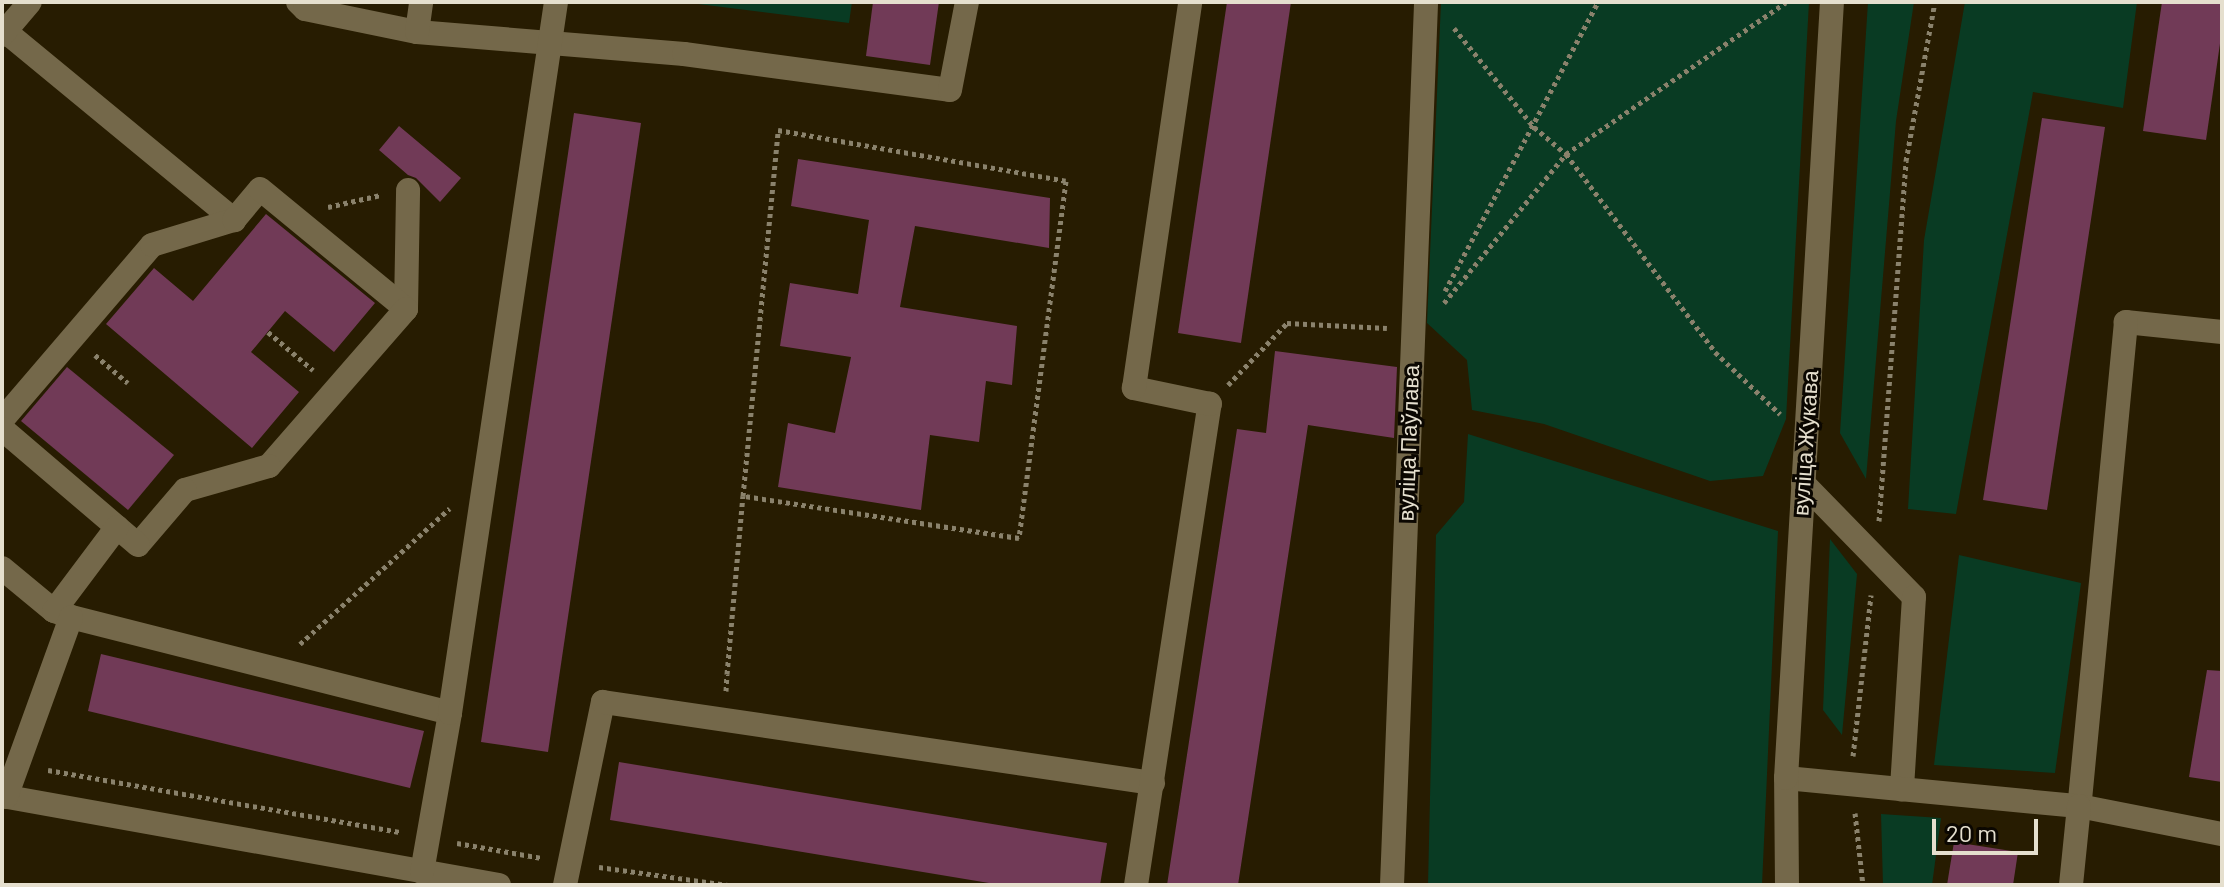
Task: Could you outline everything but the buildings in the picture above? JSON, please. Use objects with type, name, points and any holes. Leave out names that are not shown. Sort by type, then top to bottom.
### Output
[{"type":"street","points":[[30,2],[4,34],[234,220]]},
{"type":"street","points":[[298,2],[305,9],[417,32],[684,54],[950,90],[967,2]]},
{"type":"street","points":[[417,32],[421,2]]},
{"type":"street","points":[[422,872],[450,713],[556,2]]},
{"type":"street","points":[[1136,885],[1210,404],[1134,388],[1190,2]]},
{"type":"street","name":"вуліца Паўлава","points":[[1392,885],[1420,326],[1426,2]]},
{"type":"street","name":"вуліца Жукава","points":[[1787,885],[1786,778],[1832,2]]},
{"type":"street","points":[[2,420],[152,245],[234,220],[260,189],[406,309]]},
{"type":"street","points":[[2,429],[138,545],[185,490],[269,466],[406,309],[408,190]]},
{"type":"street","points":[[2071,885],[2126,322],[2222,332]]},
{"type":"street","points":[[1803,483],[1914,597],[1902,790]]},
{"type":"street","points":[[117,527],[62,614],[18,764],[4,796],[499,885]]},
{"type":"street","points":[[2,568],[62,614],[450,713]]},
{"type":"street","points":[[567,874],[603,702],[1153,783]]},
{"type":"street","points":[[1786,778],[2079,806],[2222,834]]},
{"type":"path","points":[[1420,326],[1534,127],[1598,2]]},
{"type":"path","points":[[1420,326],[1566,154],[1786,2]]},
{"type":"path","points":[[1863,885],[1851,785],[1879,522],[1906,161],[1935,2]]},
{"type":"path","points":[[1452,25],[1534,127],[1566,154],[1715,352],[1806,439]]},
{"type":"path","points":[[725,720],[743,496],[778,130],[1066,181],[1019,538],[743,496]]},
{"type":"path","points":[[292,214],[408,190]]},
{"type":"path","points":[[1210,404],[1287,323],[1420,326]]},
{"type":"path","points":[[268,332],[336,389]]},
{"type":"path","points":[[74,336],[128,383]]},
{"type":"path","points":[[272,668],[485,477]]},
{"type":"path","points":[[1869,510],[1879,522]]},
{"type":"path","points":[[18,764],[428,837],[567,874],[728,885]]},
{"type":"green space","points":[[682,2],[852,2],[849,23]]},
{"type":"green space","points":[[1441,2],[1809,2],[1786,419],[1763,476],[1710,481],[1544,424],[1472,410],[1467,360],[1427,323]]},
{"type":"green space","points":[[1868,2],[1914,2],[1896,121],[1866,479],[1840,433]]},
{"type":"green space","points":[[1965,2],[2137,2],[2123,108],[2033,92],[1956,514],[1908,509],[1924,240]]},
{"type":"green space","points":[[1468,434],[1778,531],[1762,885],[1428,885],[1436,535],[1464,502]]},
{"type":"green space","points":[[1830,539],[1857,574],[1842,735],[1823,710]]},
{"type":"green space","points":[[1959,555],[2081,583],[2055,773],[1934,765]]},
{"type":"green space","points":[[1881,814],[1941,818],[1932,885],[1883,885]]}]
